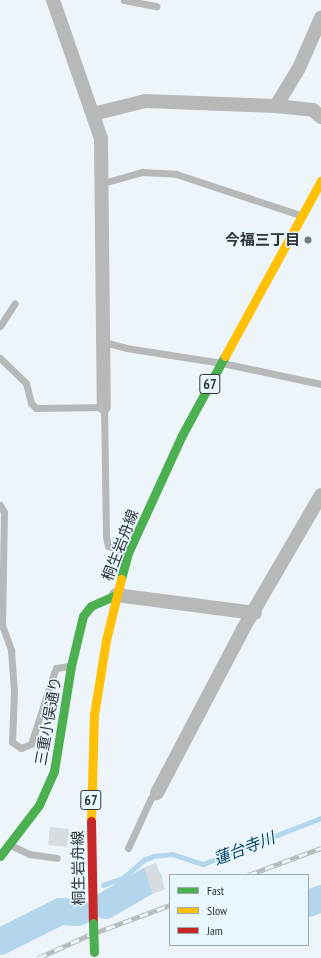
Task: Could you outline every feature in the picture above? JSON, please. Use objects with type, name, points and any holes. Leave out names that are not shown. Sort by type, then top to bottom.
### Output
[{"type":"main road","name":"桐生岩舟線","points":[[94,955],[90,795],[93,723],[99,676],[116,595],[128,553],[181,437],[321,182]]},
{"type":"main road","name":"三重小俣通り","points":[[0,856],[10,845],[39,805],[54,771],[71,666],[79,627],[87,610],[116,595]]},
{"type":"main road","points":[[0,842],[10,845]]},
{"type":"street","points":[[53,0],[101,140],[104,406]]},
{"type":"street","points":[[276,106],[299,68],[321,18]]},
{"type":"street","points":[[93,114],[145,101],[276,106],[313,110],[321,117]]},
{"type":"street","points":[[157,793],[244,629],[317,512],[321,495]]},
{"type":"street","points":[[116,595],[255,613]]},
{"type":"lane","points":[[124,0],[156,6]]},
{"type":"lane","points":[[102,183],[142,172],[176,174],[302,216]]},
{"type":"lane","points":[[0,326],[15,303]]},
{"type":"lane","points":[[104,342],[126,348],[222,363],[321,384]]},
{"type":"lane","points":[[0,358],[26,383],[31,403],[36,408],[104,406],[106,536],[108,546],[128,553]]},
{"type":"lane","points":[[0,505],[4,512],[2,625],[11,650],[14,692],[12,742],[21,748],[31,744],[56,668],[71,666]]},
{"type":"lane","points":[[128,848],[151,798],[157,793]]},
{"type":"lane","points":[[10,845],[29,854],[57,858]]},
{"type":"building","points":[[50,827],[69,829],[67,847],[48,845]]},
{"type":"building","points":[[156,863],[165,889],[153,894],[144,867]]},
{"type":"waterway","name":"蓮台寺川","points":[[103,885],[123,878],[144,860],[154,856],[172,854],[203,864],[321,818]]},
{"type":"waterway","name":"蓮台寺川","points":[[105,905],[148,880]]},
{"type":"waterway","name":"蓮台寺川","points":[[60,911],[78,896]]},
{"type":"waterway","points":[[309,903],[321,898]]},
{"type":"waterway","name":"蓮台寺川","points":[[0,941],[60,911],[78,912]]},
{"type":"railway","points":[[251,874],[321,848]]},
{"type":"railway","points":[[38,958],[89,935],[169,905]]},
{"type":"traffic: fast","points":[[121,579],[128,553],[181,437],[225,356]]},
{"type":"traffic: fast","points":[[0,856],[39,805],[54,771],[71,666],[83,616],[91,606],[116,595]]},
{"type":"traffic: fast","points":[[93,923],[94,952]]},
{"type":"traffic: slow","points":[[225,356],[321,181]]},
{"type":"traffic: slow","points":[[91,821],[94,715],[106,640],[121,579]]},
{"type":"traffic: jam","points":[[91,821],[93,923]]},
{"type":"place","name":"今福三丁目","points":[[308,240]]}]
